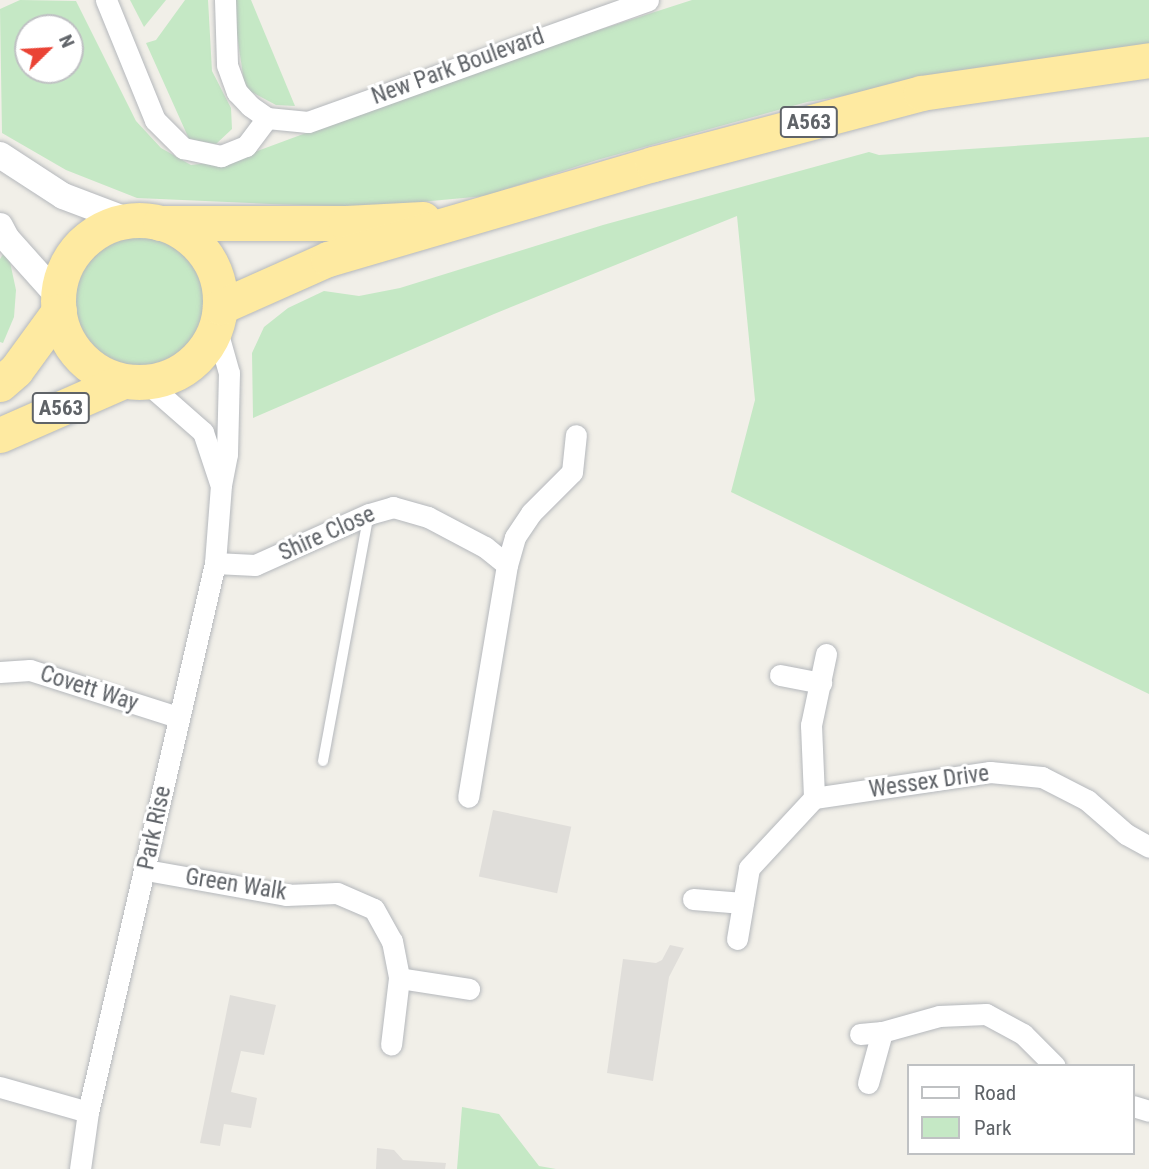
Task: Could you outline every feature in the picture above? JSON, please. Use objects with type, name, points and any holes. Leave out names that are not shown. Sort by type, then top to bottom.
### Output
[{"type":"highway","name":"A563","points":[[218,317],[328,259],[399,241],[475,215],[653,164],[921,93],[1149,60]]},
{"type":"highway","name":"A563","points":[[144,222],[345,223],[475,215]]},
{"type":"highway","points":[[144,222],[180,232],[198,246],[211,264],[219,285],[218,317],[206,348],[190,365],[169,377],[135,382],[99,372],[80,357],[66,336],[58,304],[62,274],[73,254],[88,238],[107,227],[144,222]]},
{"type":"highway","name":"A563","points":[[0,384],[16,370],[58,304]]},
{"type":"highway","name":"A563","points":[[0,435],[135,382]]},
{"type":"street","points":[[106,0],[156,120],[183,148],[220,156],[246,146],[267,117],[250,106],[237,92],[228,65],[225,0]]},
{"type":"street","name":"New Park Boulevard","points":[[267,117],[308,122],[648,0]]},
{"type":"street","points":[[0,155],[63,196],[144,222]]},
{"type":"street","points":[[0,226],[6,239],[58,304]]},
{"type":"street","name":"Park Rise","points":[[80,1169],[88,1112],[146,870],[177,717],[215,563],[221,485],[227,454],[229,373],[218,317]]},
{"type":"street","name":"Park Rise","points":[[135,382],[203,432],[221,485]]},
{"type":"street","points":[[468,797],[507,565],[516,537],[530,513],[572,472],[576,435]]},
{"type":"street","name":"Shire Close","points":[[215,563],[254,565],[369,514],[393,507],[428,517],[485,547],[507,565]]},
{"type":"street","points":[[737,939],[749,868],[814,798],[811,725],[826,654]]},
{"type":"street","name":"Covett Way","points":[[0,672],[30,670],[177,717]]},
{"type":"street","points":[[780,675],[821,683]]},
{"type":"street","name":"Wessex Drive","points":[[814,798],[990,772],[1042,777],[1087,800],[1126,834],[1149,848]]},
{"type":"street","name":"Green Walk","points":[[146,870],[286,895],[337,893],[374,909],[392,941],[399,978],[391,1045]]},
{"type":"street","points":[[693,899],[743,903]]},
{"type":"street","points":[[399,978],[469,989]]},
{"type":"street","points":[[860,1034],[882,1032],[939,1016],[986,1014],[1023,1034],[1053,1064]]},
{"type":"street","points":[[868,1083],[882,1032]]},
{"type":"street","points":[[0,1087],[88,1112]]},
{"type":"lane","points":[[323,761],[369,514]]},
{"type":"shaded area","points":[[493,810],[571,827],[557,893],[479,877]]},
{"type":"shaded area","points":[[670,945],[684,948],[669,977],[653,1081],[607,1073],[623,959],[656,963],[662,960]]},
{"type":"shaded area","points":[[230,995],[276,1005],[264,1055],[241,1051],[231,1092],[257,1098],[251,1128],[224,1124],[220,1146],[200,1143]]},
{"type":"shaded area","points":[[377,1148],[394,1150],[403,1160],[446,1163],[445,1169],[376,1169]]},
{"type":"green space","points":[[20,0],[76,1],[82,14],[14,14],[14,84],[84,84],[84,17],[136,121],[161,148],[191,165],[233,160],[487,66],[692,0],[1149,0],[1149,49],[1083,57],[807,102],[597,160],[485,196],[366,207],[137,198],[66,170],[2,133],[0,9]]},
{"type":"green space","points":[[130,0],[166,0],[144,27]]},
{"type":"green space","points":[[185,0],[208,0],[212,71],[231,108],[232,129],[216,144],[189,139],[146,43],[156,40]]},
{"type":"green space","points":[[232,0],[251,0],[295,106],[276,105],[250,91],[244,82]]},
{"type":"green space","points":[[1149,137],[1149,694],[731,492],[755,400],[737,216],[494,314],[253,418],[252,353],[264,327],[288,308],[324,291],[359,296],[400,288],[603,225],[869,152],[879,155]]},
{"type":"green space","points":[[139,237],[164,242],[185,256],[199,277],[204,302],[199,327],[185,348],[164,362],[139,367],[114,362],[93,348],[79,327],[74,302],[79,277],[93,256],[114,242]]},
{"type":"green space","points":[[7,248],[16,290],[14,317],[3,343],[0,342],[0,259]]},
{"type":"green space","points":[[462,1107],[499,1114],[539,1166],[556,1169],[457,1169]]}]
